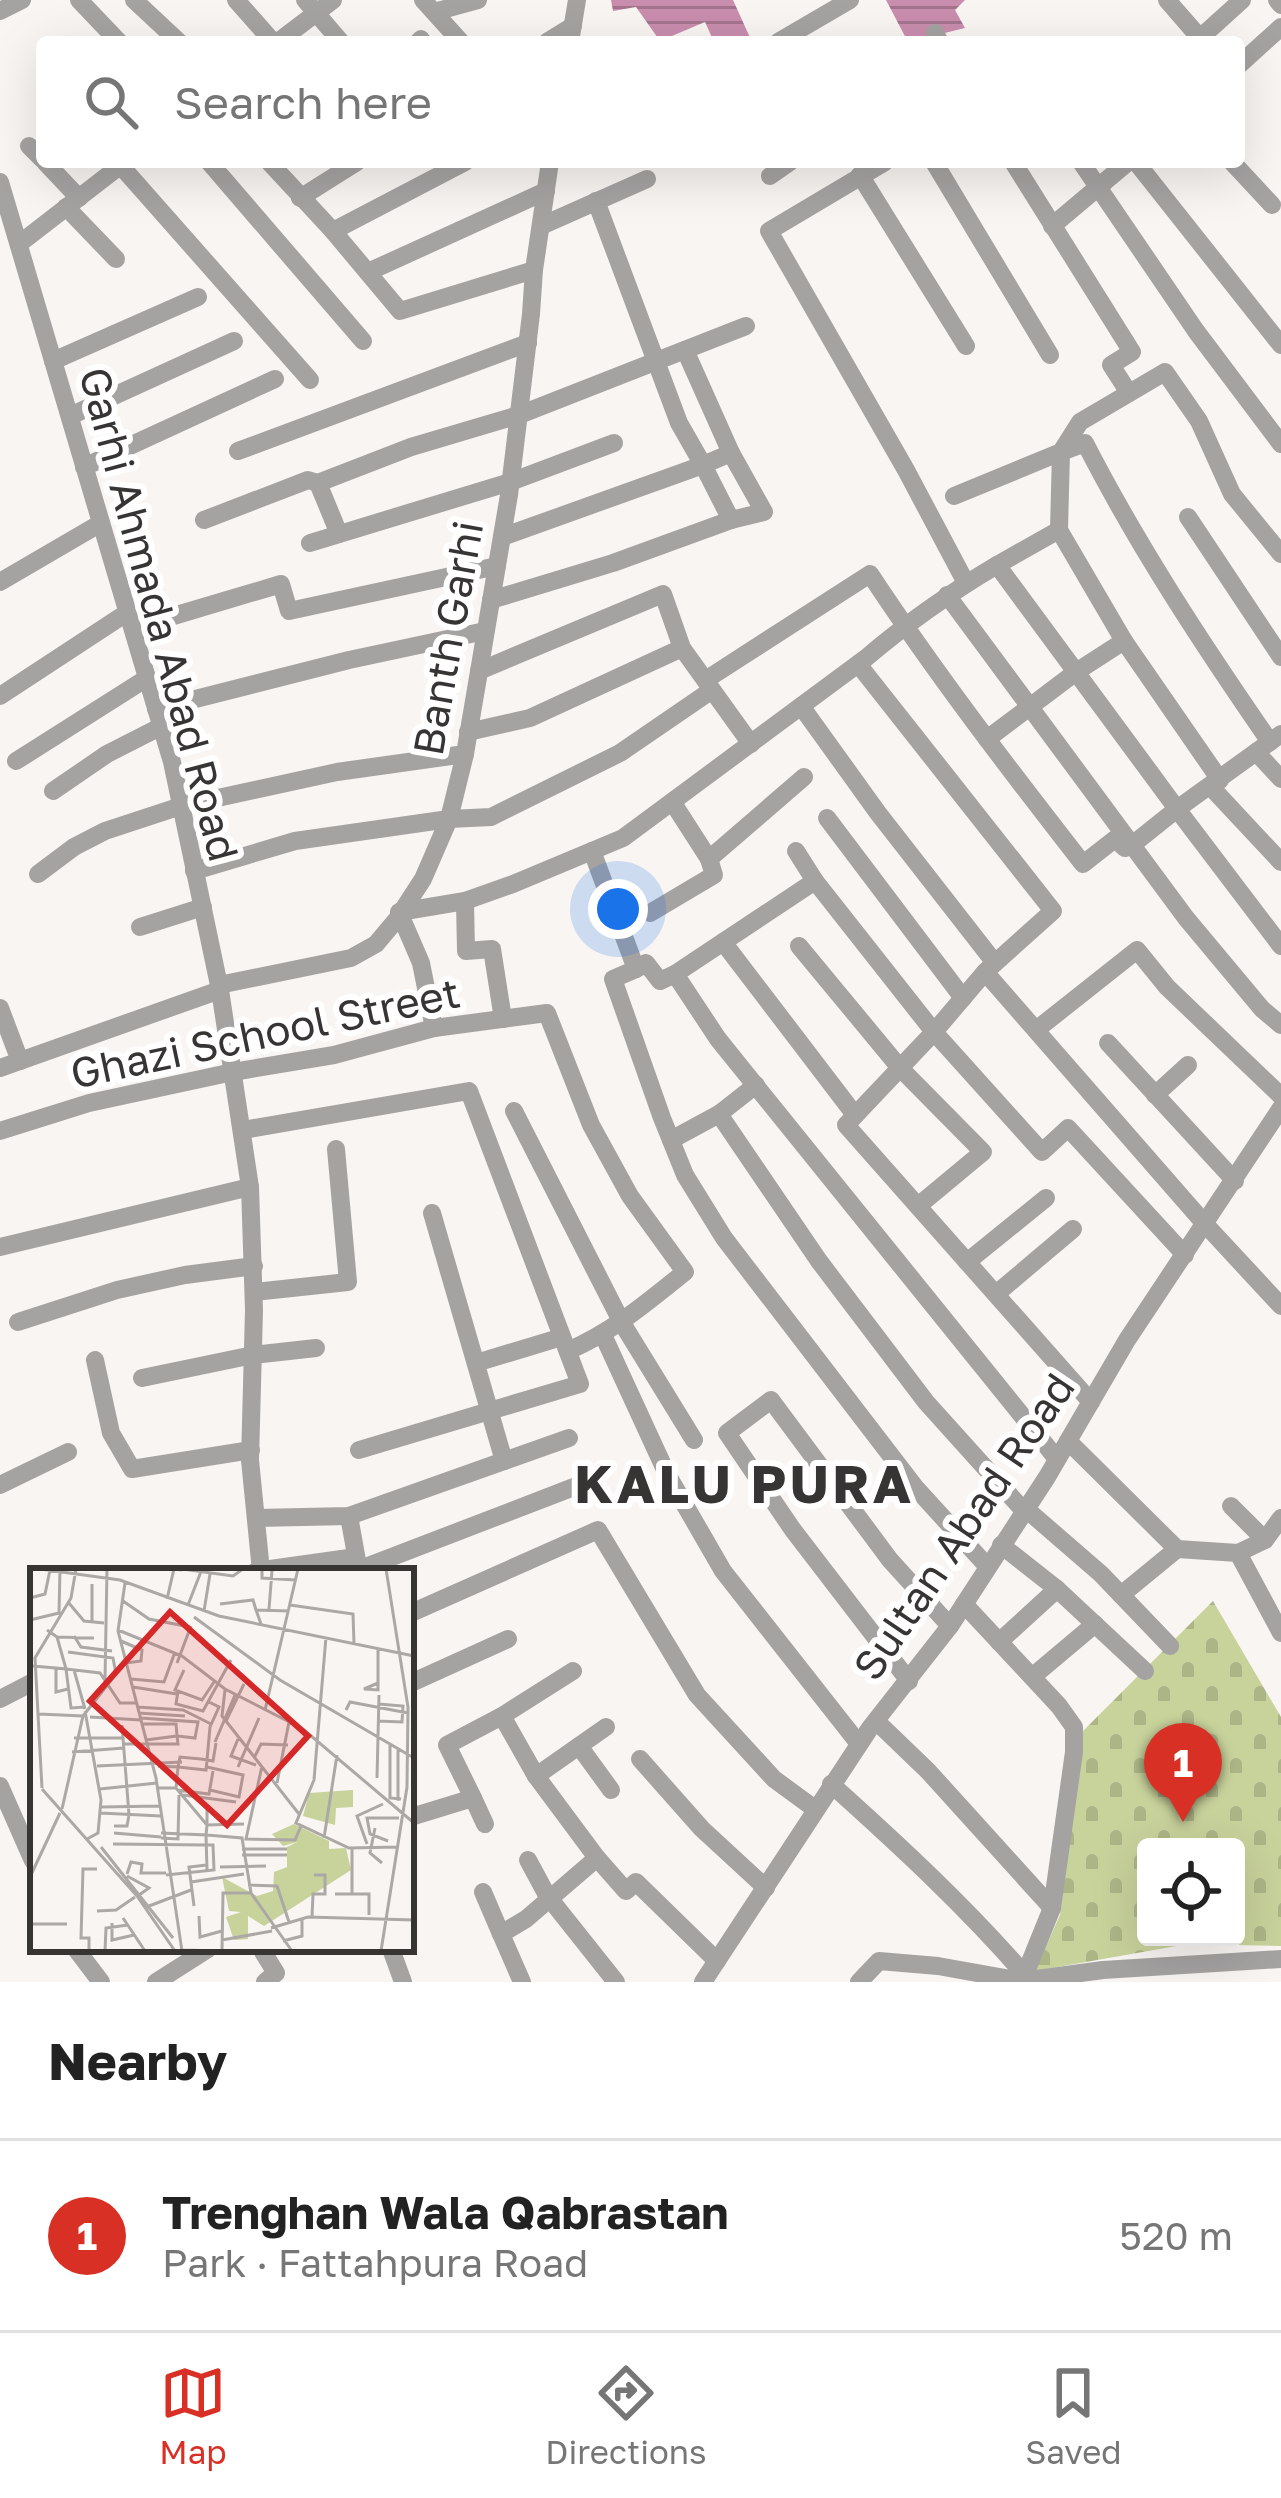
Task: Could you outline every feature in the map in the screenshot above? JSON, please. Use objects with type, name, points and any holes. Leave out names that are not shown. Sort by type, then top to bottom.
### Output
[{"type":"street","points":[[0,11],[22,0]]},
{"type":"street","points":[[79,0],[112,36]]},
{"type":"street","points":[[134,0],[173,36]]},
{"type":"street","points":[[236,0],[270,36]]},
{"type":"street","points":[[282,36],[311,6],[333,0]]},
{"type":"street","points":[[429,6],[478,0]]},
{"type":"street","points":[[571,34],[577,0]]},
{"type":"street","points":[[788,36],[850,0]]},
{"type":"street","points":[[1167,0],[1198,36]]},
{"type":"street","points":[[1202,36],[1242,0]]},
{"type":"street","points":[[311,6],[335,36]]},
{"type":"street","points":[[429,6],[456,36]]},
{"type":"street","points":[[1245,59],[1281,27]]},
{"type":"street","points":[[48,168],[116,259]]},
{"type":"street","points":[[19,244],[118,168]]},
{"type":"street","points":[[126,168],[310,380]]},
{"type":"street","points":[[213,168],[363,341]]},
{"type":"street","points":[[274,168],[400,310],[534,270]]},
{"type":"street","points":[[300,198],[348,168]]},
{"type":"street","points":[[333,231],[454,168]]},
{"type":"street","name":"Banth Garhi","points":[[10,1065],[219,987],[351,958],[376,944],[424,879],[449,819],[465,754],[510,482],[549,168]]},
{"type":"street","points":[[770,176],[781,168]]},
{"type":"street","points":[[874,168],[769,231],[966,584]]},
{"type":"street","points":[[938,168],[1050,355]]},
{"type":"street","points":[[1016,168],[1132,352],[1111,365],[1129,393]]},
{"type":"street","points":[[1086,168],[1196,331],[1281,444]]},
{"type":"street","points":[[1052,226],[1124,168]]},
{"type":"street","points":[[1137,168],[1279,339]]},
{"type":"street","points":[[1238,168],[1272,205]]},
{"type":"street","points":[[860,176],[966,346]]},
{"type":"street","points":[[541,226],[647,179]]},
{"type":"street","name":"Garhi Ahmada Abad Road","points":[[0,182],[159,718],[219,987],[250,1187],[254,1266],[251,1450],[259,1568]]},
{"type":"street","points":[[368,272],[546,191]]},
{"type":"street","points":[[596,201],[679,423],[731,520]]},
{"type":"street","points":[[53,361],[198,297]]},
{"type":"street","points":[[204,520],[308,480],[318,483],[411,447],[519,415],[746,326]]},
{"type":"street","points":[[70,416],[234,341]]},
{"type":"street","points":[[238,451],[528,344]]},
{"type":"street","points":[[491,600],[764,512],[731,453],[685,350]]},
{"type":"street","points":[[1281,554],[1232,494],[1199,421],[1166,372],[1080,422],[1061,452],[1059,530],[1215,783],[1281,862]]},
{"type":"street","points":[[84,466],[275,379]]},
{"type":"street","points":[[310,543],[510,482],[614,442]]},
{"type":"street","points":[[954,496],[1085,443],[1184,615],[1269,743],[1281,779]]},
{"type":"street","points":[[502,537],[731,453]]},
{"type":"street","points":[[318,483],[338,535]]},
{"type":"street","points":[[1188,517],[1281,656]]},
{"type":"street","points":[[0,582],[101,523]]},
{"type":"street","points":[[434,1028],[421,963],[399,913],[466,901],[623,838],[946,595],[1059,530]]},
{"type":"street","points":[[997,565],[1281,946]]},
{"type":"street","points":[[170,617],[281,584],[289,611],[497,566]]},
{"type":"street","points":[[194,871],[295,841],[491,817],[620,753],[870,574],[987,740],[1083,864],[1115,839],[1125,848],[1132,845],[1269,743]]},
{"type":"street","points":[[479,671],[663,594],[682,648],[752,744]]},
{"type":"street","points":[[946,595],[1186,918],[1262,1009],[1281,1024]]},
{"type":"street","points":[[0,696],[128,613]]},
{"type":"street","points":[[52,791],[159,718],[349,660],[485,632]]},
{"type":"street","points":[[987,740],[1124,640]]},
{"type":"street","points":[[468,732],[530,718],[682,648]]},
{"type":"street","points":[[858,664],[1053,911],[990,968],[846,1125],[1091,1402]]},
{"type":"street","points":[[16,761],[147,677]]},
{"type":"street","points":[[801,706],[1036,1030],[1281,1306]]},
{"type":"street","points":[[38,874],[105,831],[181,806],[337,772],[465,754]]},
{"type":"street","points":[[709,859],[804,777]]},
{"type":"street","points":[[650,913],[714,875],[673,803]]},
{"type":"street","points":[[827,818],[964,998]]},
{"type":"street","points":[[592,851],[636,969]]},
{"type":"street","points":[[796,851],[814,881],[934,1032],[1042,1152],[1068,1128],[1185,1255]]},
{"type":"street","points":[[814,881],[676,974],[660,981],[646,962],[614,979],[685,1175],[724,1238],[916,1487],[987,1566]]},
{"type":"street","points":[[466,901],[466,951],[492,949],[503,1019]]},
{"type":"street","points":[[140,927],[202,907]]},
{"type":"street","points":[[723,942],[855,1115]]},
{"type":"street","points":[[799,946],[900,1068],[983,1152],[917,1206]]},
{"type":"street","points":[[1036,1030],[1137,950],[1167,987],[1281,1096]]},
{"type":"street","points":[[676,974],[718,1039],[1057,1459]]},
{"type":"street","points":[[0,1008],[10,1065]]},
{"type":"street","name":"Ghazi School Street","points":[[0,1131],[88,1103],[334,1054],[434,1028],[547,1012],[601,1143],[630,1196],[685,1272],[622,1323]]},
{"type":"street","points":[[1108,1043],[1234,1181]]},
{"type":"street","points":[[1156,1095],[1188,1065]]},
{"type":"street","points":[[671,1140],[719,1114],[756,1085]]},
{"type":"street","points":[[243,1130],[470,1090],[580,1384],[359,1450]]},
{"type":"street","name":"Sultan Abad Road","points":[[703,1982],[831,1784],[950,1626],[1127,1340],[1281,1108]]},
{"type":"street","points":[[514,1111],[622,1323],[694,1441]]},
{"type":"street","points":[[719,1114],[819,1261],[926,1402],[1025,1510],[1120,1594],[1170,1646]]},
{"type":"street","points":[[1264,1135],[1281,1150]]},
{"type":"street","points":[[254,1292],[348,1282],[336,1149]]},
{"type":"street","points":[[0,1247],[250,1187]]},
{"type":"street","points":[[968,1262],[1046,1198]]},
{"type":"street","points":[[432,1213],[504,1461]]},
{"type":"street","points":[[996,1294],[1073,1229]]},
{"type":"street","points":[[18,1322],[117,1290],[254,1266]]},
{"type":"street","points":[[476,1363],[603,1336],[622,1323]]},
{"type":"street","points":[[603,1336],[667,1474],[723,1571],[859,1744]]},
{"type":"street","points":[[142,1378],[253,1355],[316,1348]]},
{"type":"street","points":[[94,1360],[111,1433],[132,1469],[251,1450]]},
{"type":"street","points":[[909,1681],[793,1530],[727,1433],[771,1400],[890,1560],[950,1626]]},
{"type":"street","points":[[256,1518],[350,1516],[569,1438]]},
{"type":"street","points":[[1068,1441],[1178,1549],[1238,1553],[1265,1540],[1281,1518]]},
{"type":"street","points":[[0,1485],[68,1451]]},
{"type":"street","points":[[308,1568],[358,1566],[579,1485]]},
{"type":"street","points":[[1231,1506],[1265,1540]]},
{"type":"street","points":[[350,1516],[358,1566]]},
{"type":"street","points":[[414,1612],[598,1530],[698,1695],[775,1779],[815,1809]]},
{"type":"street","points":[[1001,1545],[1057,1589],[1145,1671]]},
{"type":"street","points":[[1120,1594],[1178,1549]]},
{"type":"street","points":[[1238,1553],[1281,1633]]},
{"type":"street","points":[[999,1642],[1057,1589]]},
{"type":"street","points":[[964,1604],[1074,1727],[1052,1908],[1023,1979]]},
{"type":"street","points":[[1032,1677],[1095,1624]]},
{"type":"street","points":[[414,1682],[508,1639]]},
{"type":"street","points":[[484,1824],[447,1745],[573,1671]]},
{"type":"street","points":[[0,1699],[30,1684]]},
{"type":"street","points":[[502,1716],[536,1776],[597,1858],[626,1891],[636,1882],[717,1961]]},
{"type":"street","points":[[876,1720],[1052,1908]]},
{"type":"street","points":[[536,1776],[606,1727]]},
{"type":"street","points":[[579,1746],[610,1790]]},
{"type":"street","points":[[640,1760],[766,1888]]},
{"type":"street","points":[[831,1784],[982,1926],[1023,1979]]},
{"type":"street","points":[[0,1786],[30,1854]]},
{"type":"street","points":[[414,1816],[473,1798]]},
{"type":"street","points":[[501,1934],[526,1919],[597,1858]]},
{"type":"street","points":[[528,1860],[549,1899],[616,1982]]},
{"type":"street","points":[[484,1892],[522,1982]]},
{"type":"street","points":[[79,1952],[101,1982]]},
{"type":"street","points":[[157,1982],[203,1952]]},
{"type":"street","points":[[265,1952],[276,1973],[265,1982]]},
{"type":"street","points":[[392,1952],[403,1982]]},
{"type":"street","points":[[859,1982],[879,1961],[1023,1979],[1281,1959]]},
{"type":"green space","points":[[1213,1601],[1281,1717],[1281,1946],[1245,1945],[1245,1838],[1137,1838],[1137,1946],[1177,1946],[1035,1971],[1060,1915],[1082,1732]]},
{"type":"shaded area","points":[[611,0],[733,0],[749,36],[711,36],[705,22],[672,36],[656,36],[636,7],[613,11]]},
{"type":"shaded area","points":[[886,0],[965,0],[955,10],[965,28],[932,36],[905,36]]},
{"type":"place","name":"Trenghan Wala Qabrastan","points":[[1183,1822]]},
{"type":"district","name":"KALU PURA","points":[[744,1482]]}]
